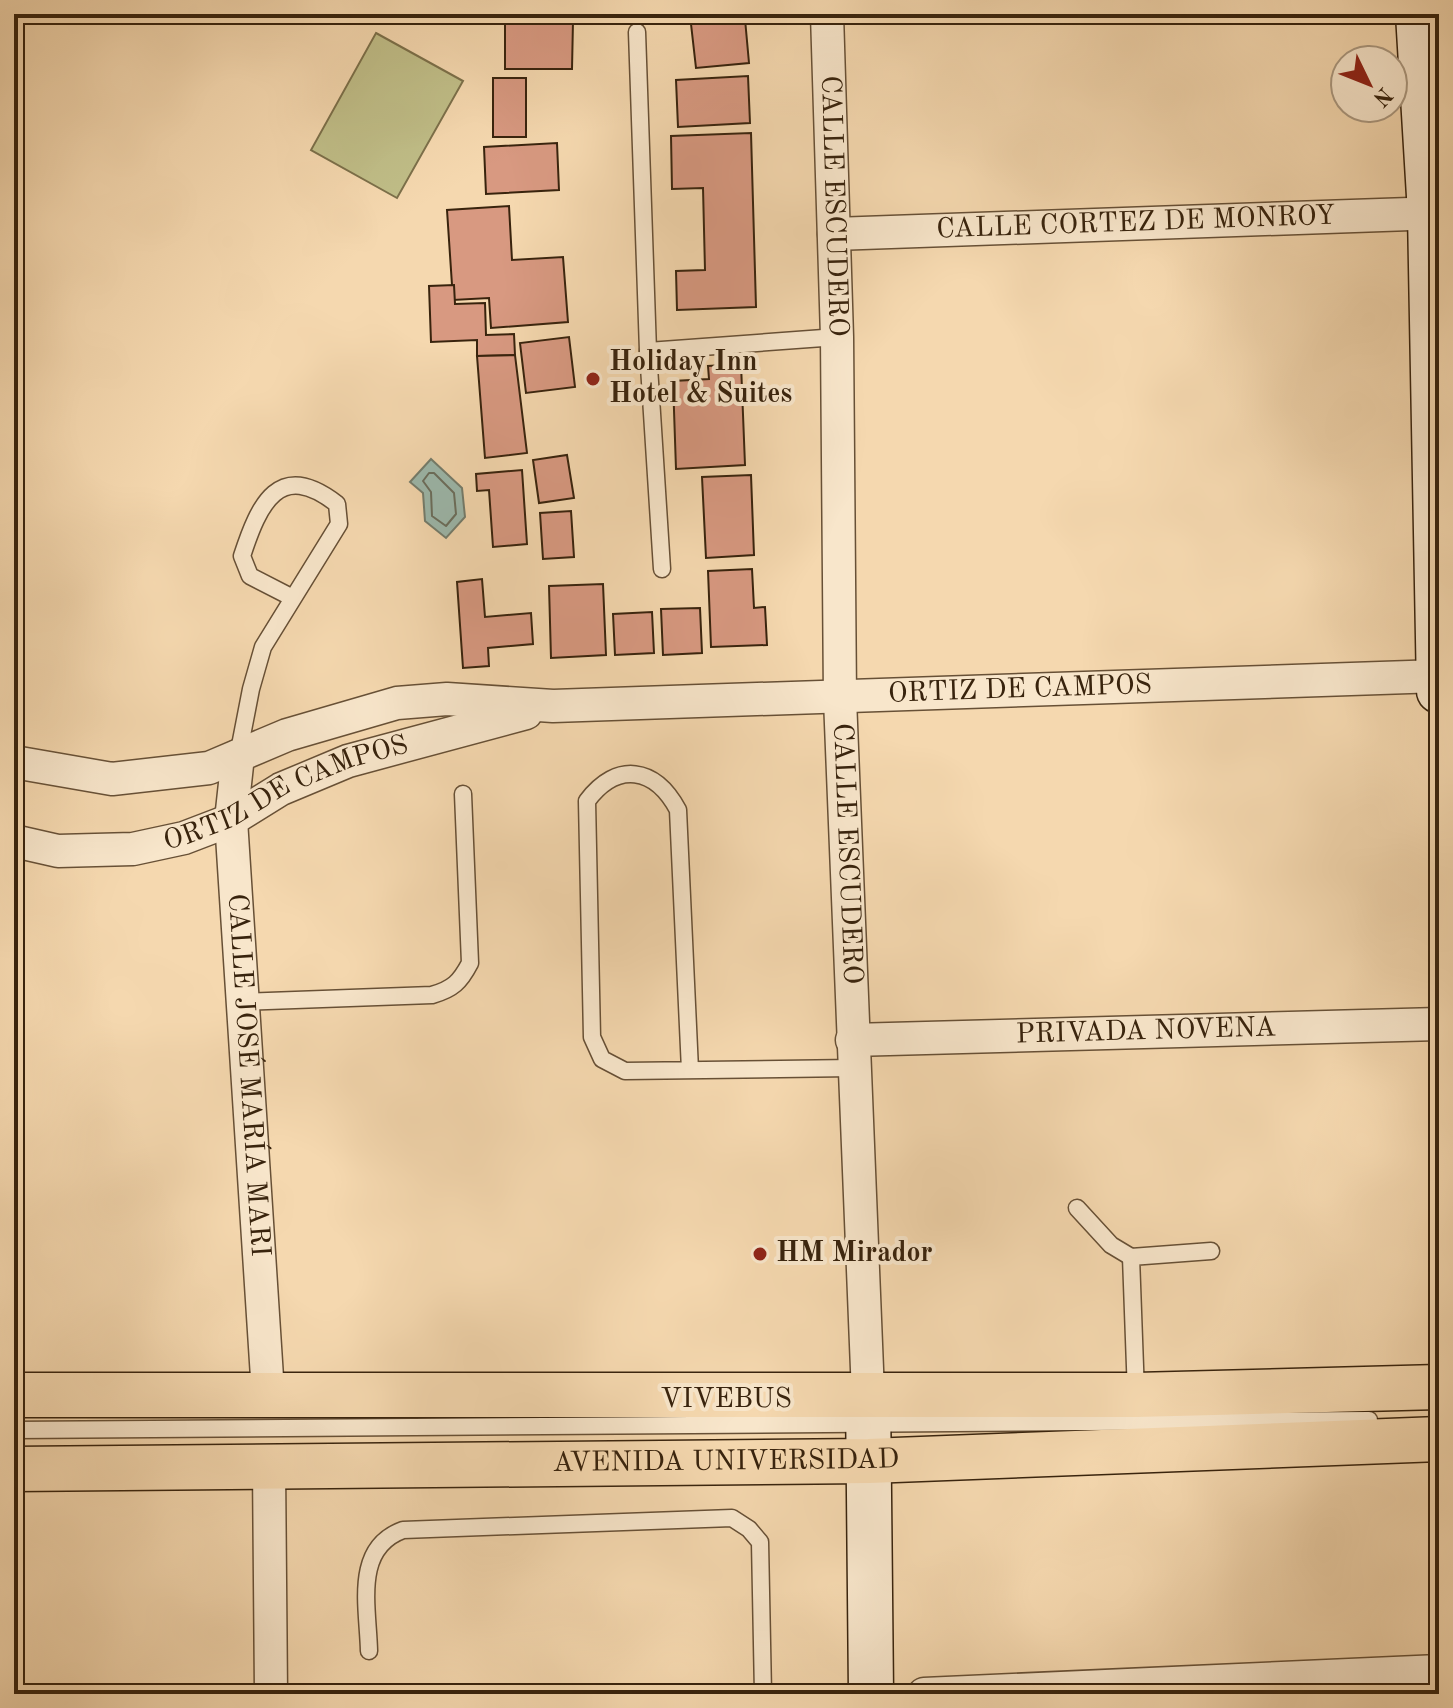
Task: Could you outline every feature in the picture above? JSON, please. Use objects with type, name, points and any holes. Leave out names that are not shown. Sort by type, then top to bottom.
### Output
[{"type":"main road","points":[[1418,14],[1434,213],[1439,691]]},
{"type":"main road","name":"AVENIDA UNIVERSIDAD","points":[[14,1469],[269,1467],[869,1427],[1136,1395],[1439,1387]]},
{"type":"main road","name":"AVENIDA UNIVERSIDAD","points":[[14,1395],[268,1393],[869,1427],[1439,1439]]},
{"type":"main road","name":"CALLE ESCUDERO","points":[[869,1427],[871,1694]]},
{"type":"street","name":"CALLE ESCUDERO","points":[[827,14],[837,337],[840,699],[869,1427]]},
{"type":"street","name":"CALLE CORTEZ DE MONROY","points":[[834,234],[1434,213]]},
{"type":"street","name":"ORTIZ DE CAMPOS","points":[[14,762],[112,779],[209,768],[335,718],[397,703],[447,699],[553,706],[840,699],[1439,676]]},
{"type":"street","name":"ORTIZ DE CAMPOS","points":[[14,841],[58,851],[133,849],[184,838],[231,820],[281,789],[348,761],[553,706]]},
{"type":"street","name":"CALLE JOSÉ MARÍA MARI","points":[[238,756],[231,820],[268,1393]]},
{"type":"street","name":"PRIVADA NOVENA","points":[[853,1054],[1439,1024]]},
{"type":"street","points":[[269,1467],[271,1694]]},
{"type":"street","points":[[924,1694],[1439,1671]]},
{"type":"lane","points":[[637,32],[648,351],[662,569]]},
{"type":"lane","points":[[648,351],[837,337]]},
{"type":"lane","points":[[238,756],[259,658],[291,597],[324,552],[339,524],[337,504],[304,486],[284,487],[267,498],[252,525],[242,556],[250,576],[291,597]]},
{"type":"lane","points":[[690,1070],[678,810],[668,791],[649,777],[627,773],[602,782],[587,801],[592,1037],[602,1059],[625,1071],[690,1070],[853,1054]]},
{"type":"lane","points":[[243,1002],[432,995],[451,990],[461,981],[470,963],[463,794]]},
{"type":"lane","points":[[1077,1208],[1111,1245],[1131,1257],[1211,1251]]},
{"type":"lane","points":[[1131,1257],[1136,1395]]},
{"type":"lane","name":"VIVEBUS","points":[[14,1430],[869,1427],[1392,1420]]},
{"type":"lane","points":[[369,1651],[367,1569],[374,1549],[386,1536],[403,1530],[732,1518],[749,1529],[760,1542],[763,1694]]},
{"type":"shaded area","points":[[376,33],[463,81],[397,198],[311,150]]},
{"type":"water","points":[[431,459],[462,488],[465,517],[446,538],[425,521],[423,493],[410,482]]},
{"type":"building","points":[[745,19],[749,63],[696,68],[691,24]]},
{"type":"building","points":[[505,21],[573,21],[572,69],[505,69]]},
{"type":"building","points":[[748,76],[750,123],[678,127],[676,80]]},
{"type":"building","points":[[493,78],[526,78],[526,137],[493,137]]},
{"type":"building","points":[[751,133],[756,307],[677,310],[676,271],[705,270],[703,188],[672,189],[671,136]]},
{"type":"building","points":[[557,143],[559,190],[486,194],[484,147]]},
{"type":"building","points":[[509,206],[512,260],[563,257],[568,322],[491,328],[489,298],[453,300],[447,210]]},
{"type":"building","points":[[454,285],[455,304],[485,303],[486,335],[514,334],[515,355],[477,356],[477,340],[431,342],[429,286]]},
{"type":"building","points":[[569,337],[575,387],[526,393],[520,343]]},
{"type":"building","points":[[515,355],[527,453],[485,458],[477,356]]},
{"type":"building","points":[[741,364],[745,465],[676,469],[673,381],[709,379],[708,366]]},
{"type":"building","points":[[567,455],[574,498],[539,503],[533,460]]},
{"type":"building","points":[[522,470],[527,544],[493,547],[489,490],[477,491],[476,474]]},
{"type":"building","points":[[751,475],[754,555],[706,558],[702,477]]},
{"type":"building","points":[[571,511],[574,557],[543,559],[540,513]]},
{"type":"building","points":[[752,569],[754,608],[765,607],[767,645],[711,647],[708,571]]},
{"type":"building","points":[[482,579],[485,617],[531,613],[533,644],[488,648],[489,666],[463,668],[457,582]]},
{"type":"building","points":[[603,584],[606,655],[551,658],[549,586]]},
{"type":"building","points":[[700,608],[702,653],[663,655],[661,609]]},
{"type":"building","points":[[652,612],[654,653],[615,655],[613,614]]},
{"type":"place","name":"Holiday Inn Hotel & Suites","points":[[593,379]]},
{"type":"place","name":"HM Mirador","points":[[760,1254]]}]
